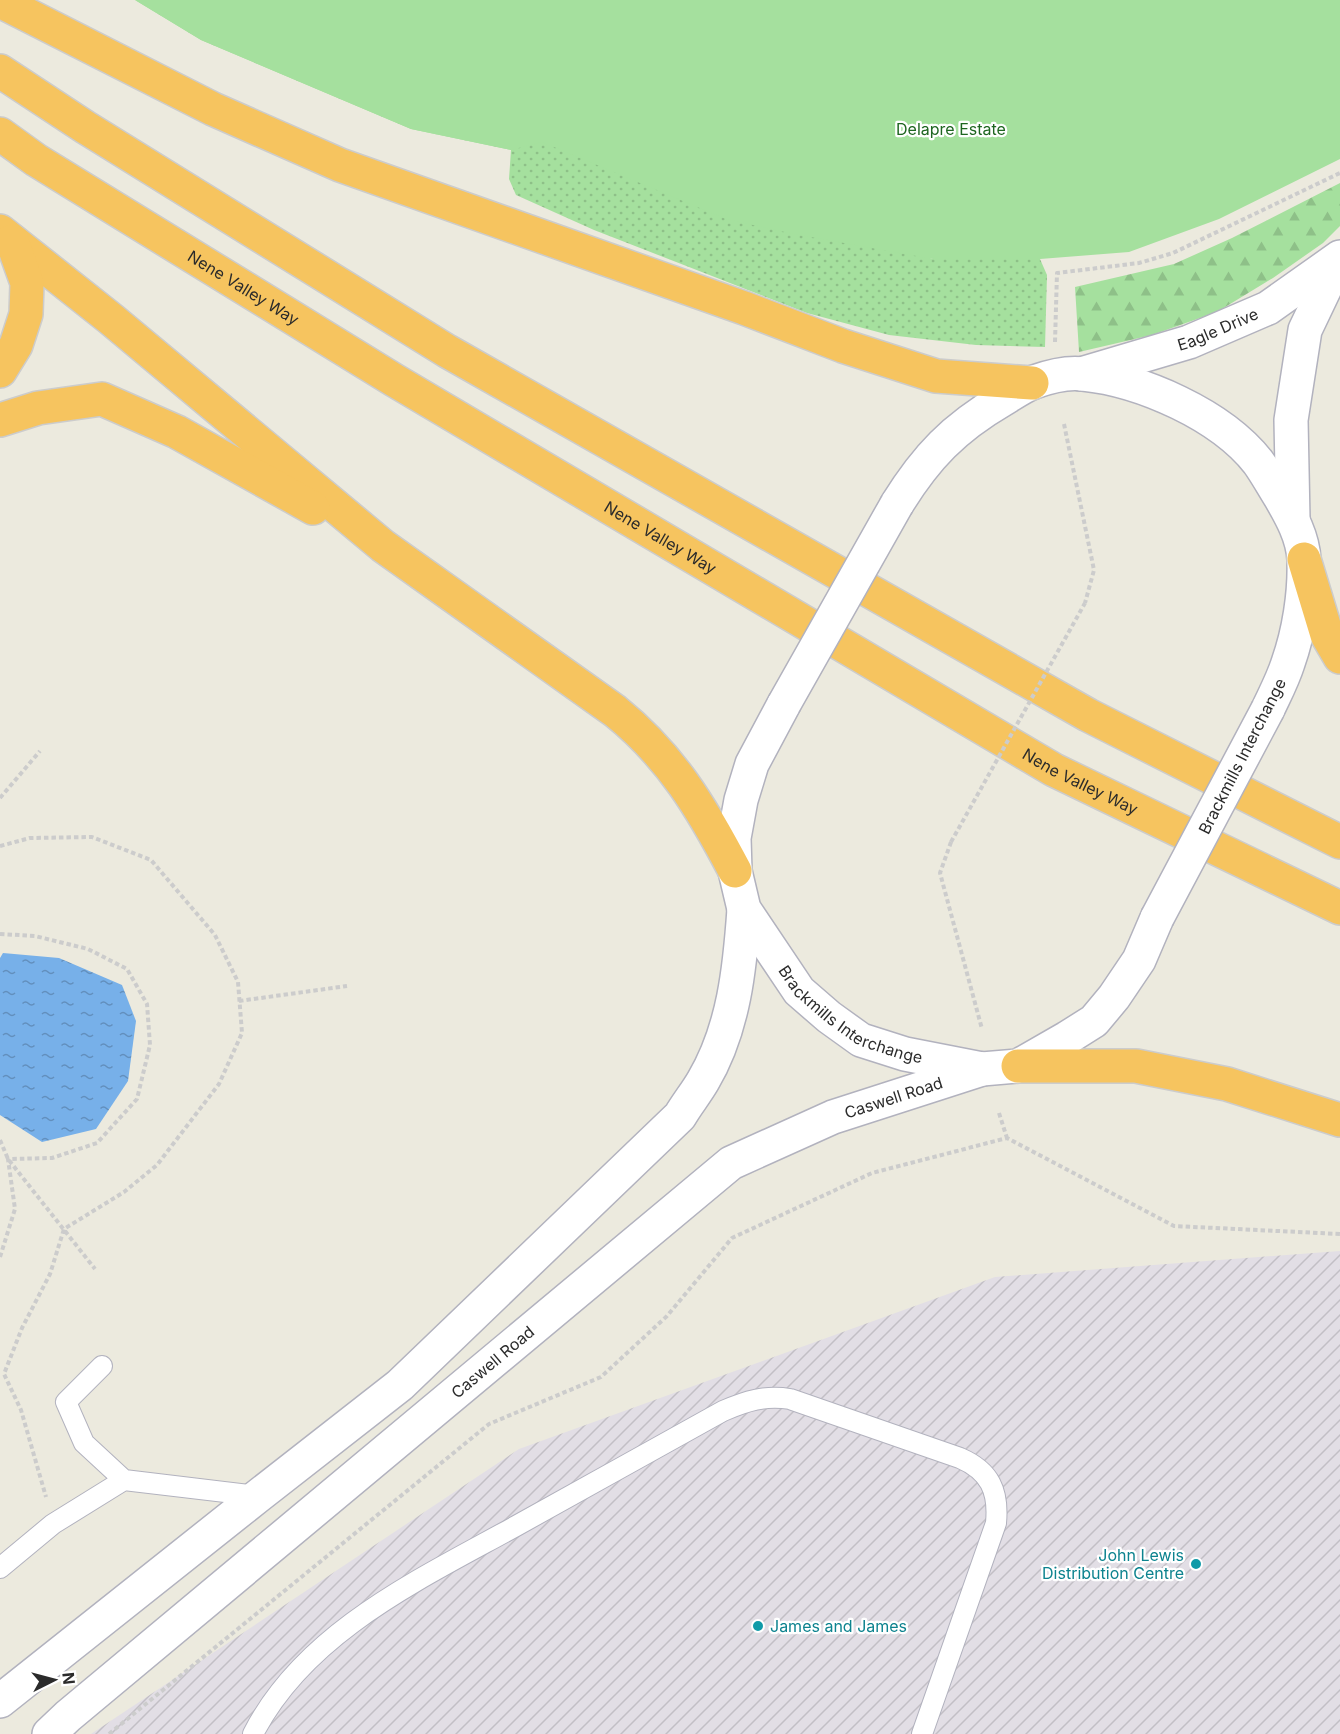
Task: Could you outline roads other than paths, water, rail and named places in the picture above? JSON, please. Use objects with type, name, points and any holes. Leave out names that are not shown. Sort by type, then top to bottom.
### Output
[{"type":"highway","points":[[0,1],[213,109],[340,165],[744,308],[843,346],[936,376],[1032,383]]},
{"type":"highway","points":[[0,71],[85,127],[447,351],[1088,715],[1340,842]]},
{"type":"highway","name":"Nene Valley Way","points":[[0,134],[36,160],[394,380],[1054,770],[1340,908]]},
{"type":"highway","points":[[0,371],[16,345],[26,314],[27,283],[6,236]]},
{"type":"highway","points":[[6,236],[111,319],[383,546],[615,711],[642,733],[665,759],[708,819],[735,870]]},
{"type":"highway","points":[[0,420],[38,408],[102,399],[177,432],[383,546]]},
{"type":"highway","points":[[1304,559],[1327,635],[1340,657]]},
{"type":"highway","points":[[1018,1066],[1136,1066],[1227,1084],[1340,1120]]},
{"type":"street","name":"Eagle Drive","points":[[1082,374],[1189,342],[1268,308],[1340,257]]},
{"type":"street","name":"Eagle Drive","points":[[1293,519],[1291,420],[1305,330],[1340,257]]},
{"type":"street","name":"Brackmills Interchange","points":[[1082,374],[1133,385],[1165,396],[1221,426],[1258,462],[1293,519],[1304,559],[1300,614],[1288,662],[1268,709],[1157,918],[1139,960],[1114,997],[1094,1021],[1018,1066],[982,1070],[904,1054],[861,1040],[798,991],[744,909],[735,870],[734,838],[741,800],[752,764],[913,477],[947,439],[976,415],[1032,383],[1056,376],[1082,374]]},
{"type":"street","points":[[0,1701],[400,1385],[680,1116],[704,1080],[719,1049],[728,1020],[740,963],[744,909]]},
{"type":"street","name":"Caswell Road","points":[[49,1734],[731,1163],[833,1118],[982,1070]]},
{"type":"lane","points":[[102,1366],[66,1402],[84,1443],[124,1480],[258,1496]]},
{"type":"lane","points":[[252,1734],[271,1702],[301,1666],[391,1596],[723,1411],[751,1400],[777,1397],[790,1399],[960,1458],[980,1470],[994,1491],[996,1523],[922,1734]]},
{"type":"lane","points":[[0,1568],[53,1524],[124,1480]]},
{"type":"water","points":[[3,953],[59,958],[122,985],[136,1021],[128,1081],[96,1129],[42,1142],[0,1115],[0,958]]},
{"type":"place","name":"John Lewis Distribution Centre","points":[[1196,1564]]},
{"type":"place","name":"James and James","points":[[758,1626]]},
{"type":"park label","name":"Delapre Estate","points":[[951,129]]}]
